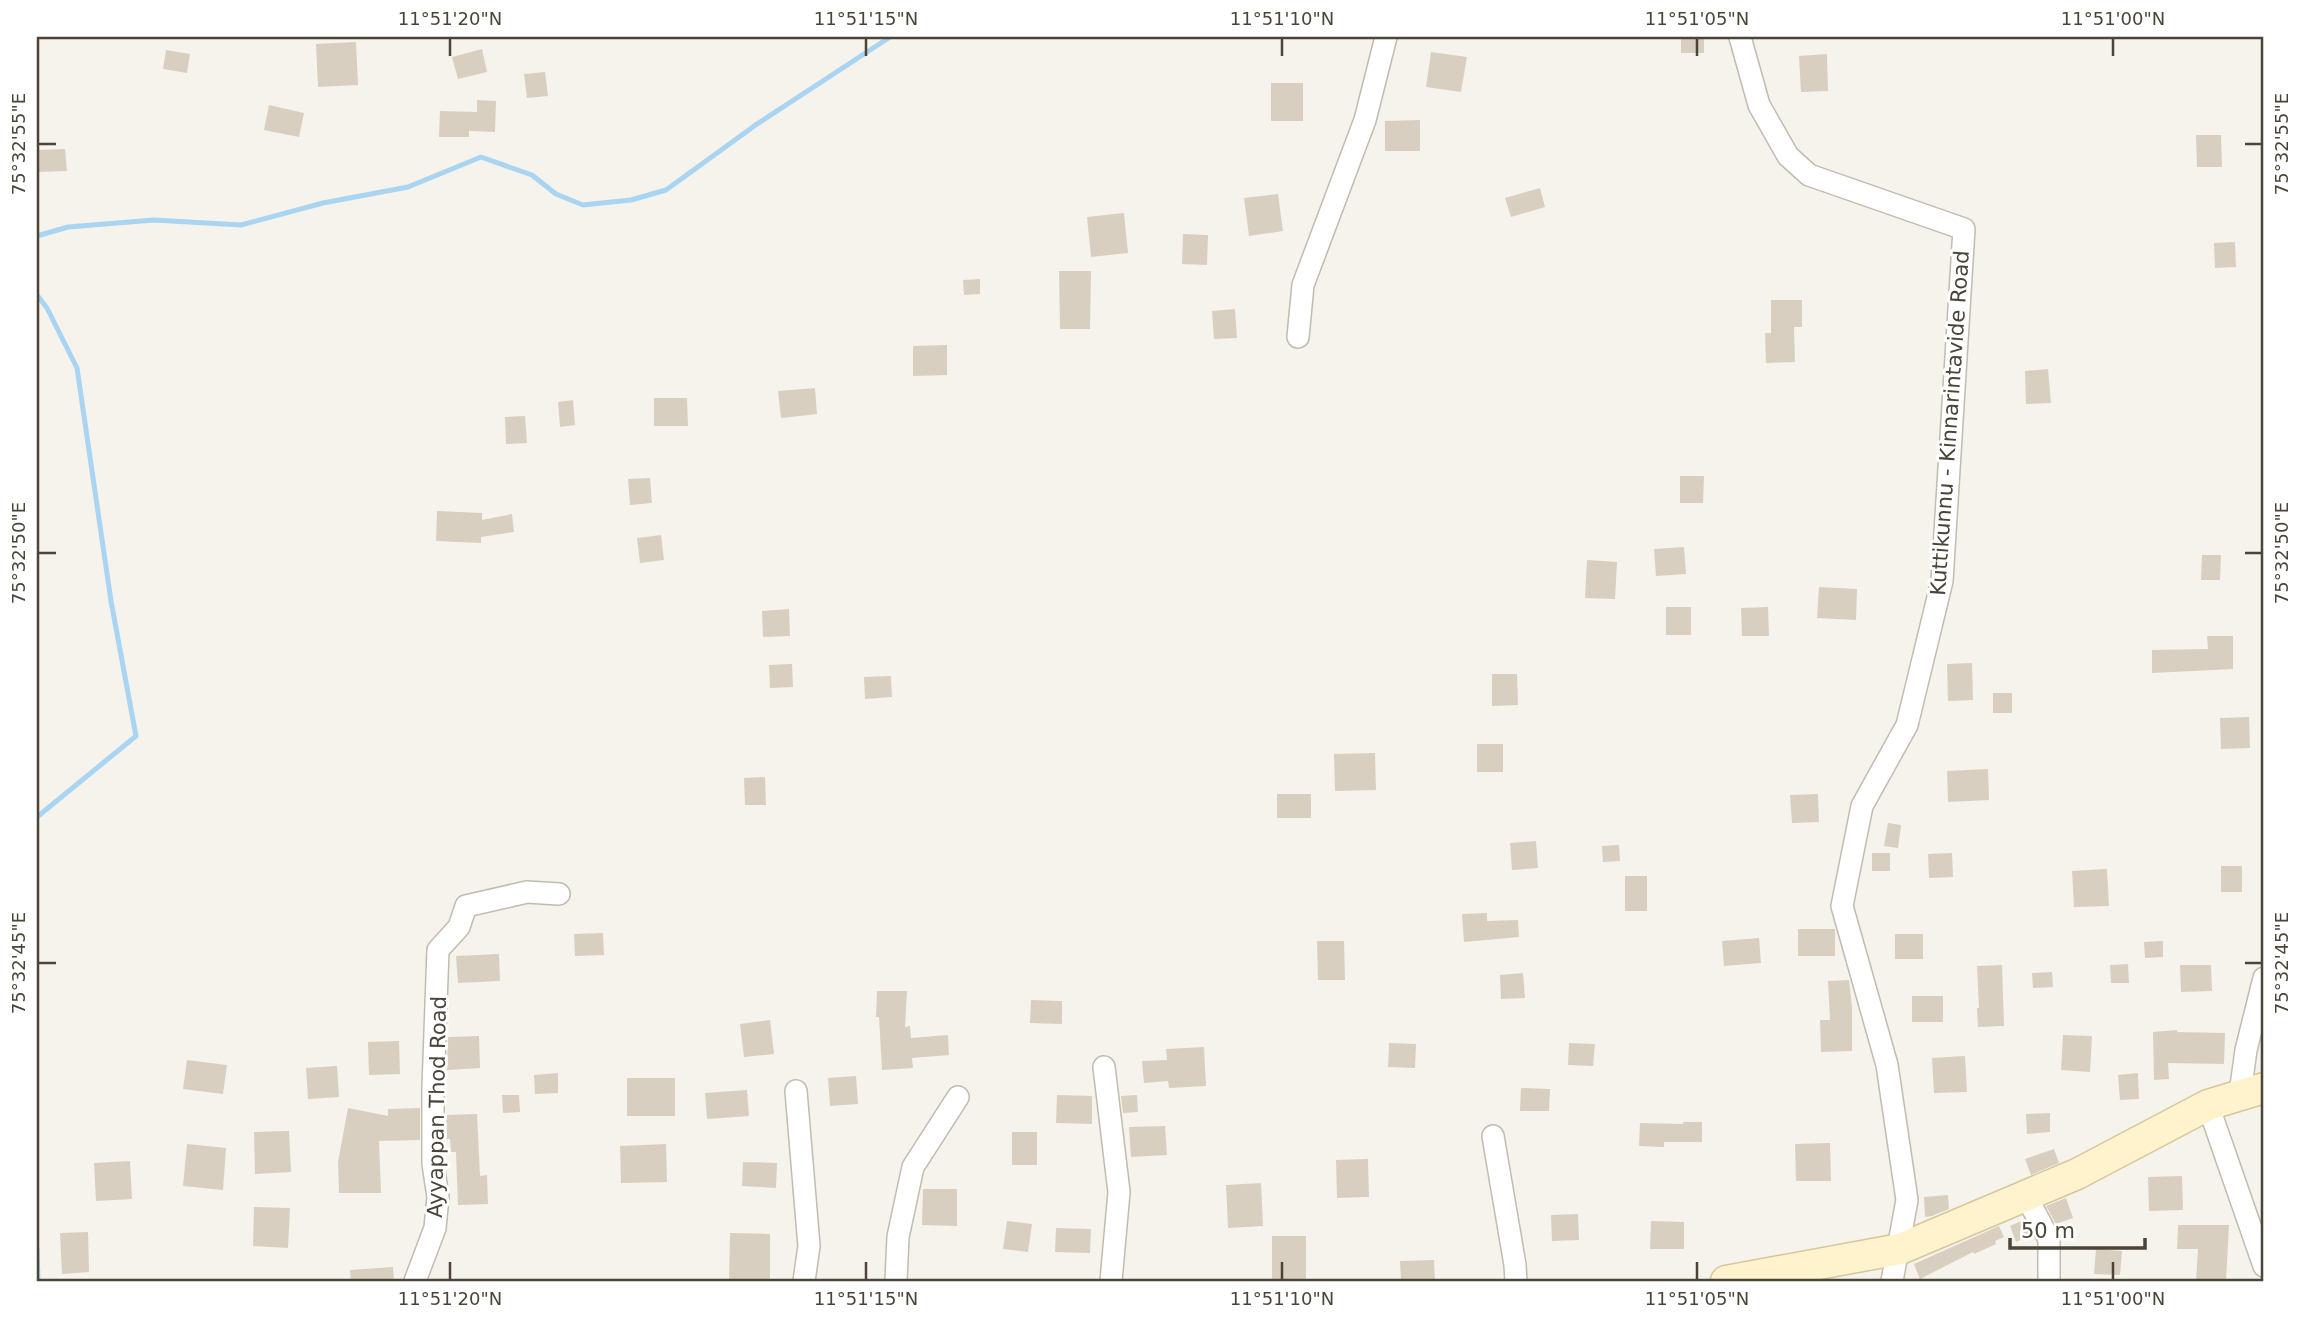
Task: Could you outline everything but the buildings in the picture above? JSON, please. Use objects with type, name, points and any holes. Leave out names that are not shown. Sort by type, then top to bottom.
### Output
[{"type":"main road","points":[[1726,1281],[1900,1249],[2077,1174],[2208,1105],[2252,1091]]},
{"type":"street","points":[[1298,337],[1303,285],[1365,120],[1386,37]]},
{"type":"street","name":"Kuttikunnu - Kinnarintavide Road","points":[[1740,37],[1759,106],[1788,156],[1809,175],[1964,229],[1942,581],[1907,725],[1862,806],[1842,906],[1887,1065],[1908,1200],[1900,1249]]},
{"type":"street","name":"Ayyappan Thod Road","points":[[415,1281],[435,1228],[438,1197],[433,1164],[438,950],[459,927],[466,906],[527,892],[559,894]]},
{"type":"street","points":[[2252,1091],[2246,1049],[2264,978]]},
{"type":"street","points":[[1104,1067],[1119,1192],[1111,1281]]},
{"type":"street","points":[[796,1090],[809,1246],[804,1281]]},
{"type":"street","points":[[896,1281],[898,1237],[913,1167],[958,1097]]},
{"type":"street","points":[[2208,1105],[2264,1266]]},
{"type":"street","points":[[1493,1136],[1516,1281]]},
{"type":"street","points":[[2026,1196],[2049,1238],[2049,1281]]},
{"type":"street","points":[[1892,1281],[1900,1249]]},
{"type":"waterway","points":[[37,236],[68,227],[154,220],[241,225],[323,203],[408,187],[481,157],[532,175],[556,194],[583,205],[631,200],[666,190],[757,124],[890,37]]},
{"type":"waterway","points":[[37,295],[47,308],[77,368],[111,601],[136,736],[37,817]]},
{"type":"waterway","points":[[37,1249],[38,1281]]}]
